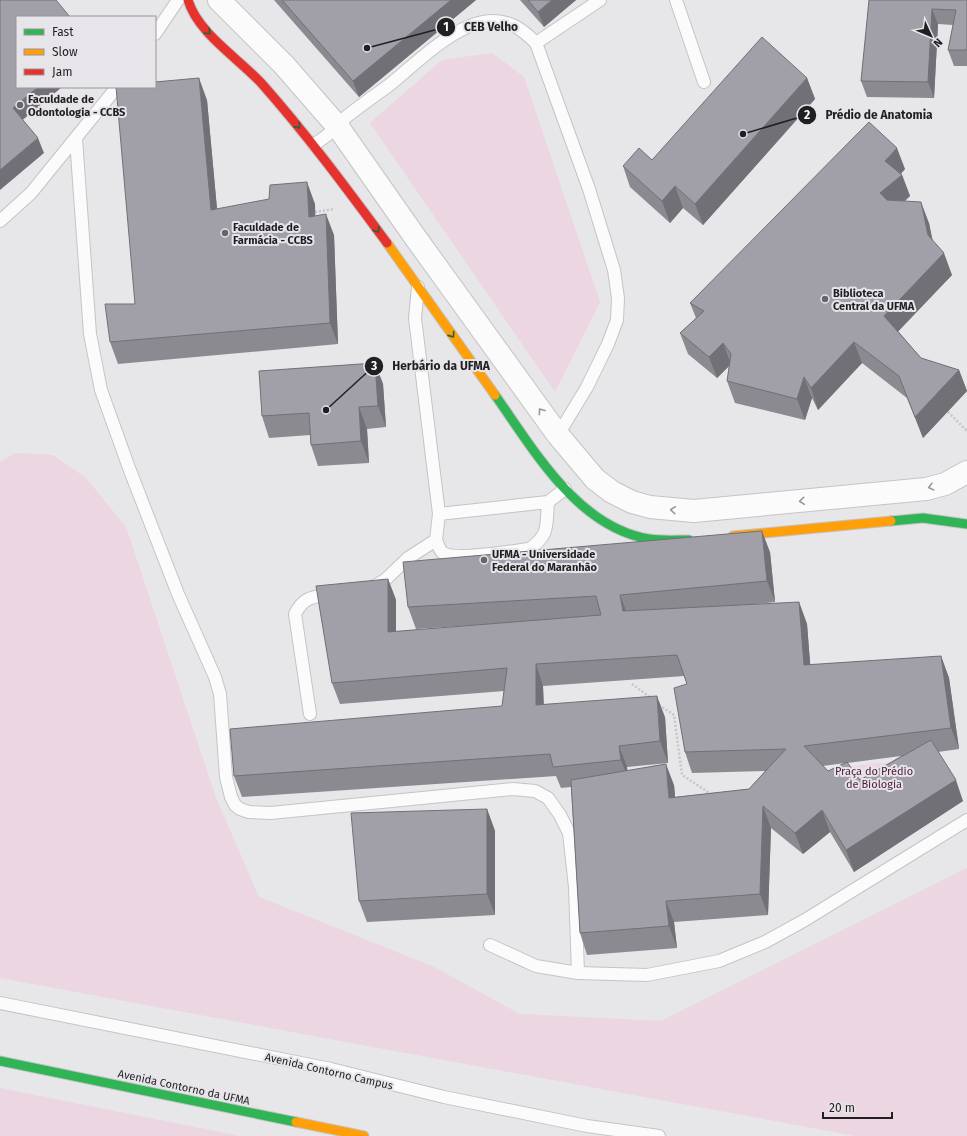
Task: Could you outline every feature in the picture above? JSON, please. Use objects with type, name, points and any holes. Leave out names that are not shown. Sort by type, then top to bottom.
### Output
[{"type":"street","points":[[188,0],[191,10],[204,28],[262,84],[314,145],[540,458],[565,490],[590,513],[629,534],[650,539],[697,540]]},
{"type":"street","points":[[219,0],[284,66],[338,126],[415,237],[558,435],[595,479],[612,492],[632,502],[650,507],[694,511],[926,489],[945,484],[967,472]]},
{"type":"street","points":[[720,537],[923,518],[967,524]]},
{"type":"street","name":"Avenida Contorno da UFMA","points":[[0,1061],[364,1136]]},
{"type":"lane","points":[[156,33],[178,0]]},
{"type":"lane","points":[[536,43],[600,0]]},
{"type":"lane","points":[[676,0],[704,82]]},
{"type":"lane","points":[[314,145],[338,126],[346,117],[441,42],[468,27],[490,21],[504,22],[517,27],[536,43],[589,189],[614,270],[618,298],[617,320],[608,344],[587,387],[558,435]]},
{"type":"lane","points":[[0,221],[30,193],[76,139],[116,88]]},
{"type":"lane","points":[[76,139],[90,334],[101,390],[129,468],[178,594],[215,677],[220,694],[226,777],[231,797],[235,805],[249,812],[271,813],[513,789],[535,791],[548,798],[560,814],[569,833],[575,887],[578,973]]},
{"type":"lane","points":[[418,287],[415,318],[439,514],[436,540],[439,548],[444,553],[457,557],[529,549],[539,542],[545,534],[548,502]]},
{"type":"lane","points":[[439,514],[548,502],[565,490]]},
{"type":"lane","points":[[360,589],[374,587],[385,580],[408,558],[436,540]]},
{"type":"lane","points":[[310,714],[295,614],[300,604],[310,597],[345,591]]},
{"type":"lane","points":[[490,945],[536,966],[578,973],[648,975],[726,958],[765,942],[806,920],[967,820]]},
{"type":"lane","name":"Avenida Contorno Campus","points":[[0,1003],[331,1070],[444,1097],[587,1126],[659,1136]]},
{"type":"path","points":[[315,212],[336,209]]},
{"type":"path","points":[[948,412],[967,431]]},
{"type":"path","points":[[632,684],[674,715],[682,775],[717,798]]},
{"type":"green space","points":[[492,53],[524,77],[600,302],[555,392],[370,123],[442,60]]},
{"type":"green space","points":[[15,453],[53,455],[86,478],[126,527],[216,798],[259,897],[434,967],[520,1014],[661,1021],[967,868],[967,1136],[856,1136],[0,978],[0,462]]},
{"type":"green space","name":"Praça do Prédio de Biologia","points":[[928,762],[870,795],[823,771],[876,763]]},
{"type":"green space","points":[[0,1088],[240,1136],[0,1136]]},
{"type":"building","name":"Faculdade de Odontologia - CCBS","points":[[0,0],[56,0],[69,16],[16,16],[16,88],[37,88],[13,108],[38,138],[0,170]]},
{"type":"building","points":[[282,0],[451,0],[353,81]]},
{"type":"building","points":[[528,0],[552,0],[538,12]]},
{"type":"building","points":[[869,0],[967,0],[967,50],[948,50],[956,10],[932,9],[928,82],[861,81]]},
{"type":"building","points":[[762,37],[807,78],[695,204],[675,186],[662,201],[623,166],[639,148],[652,160]]},
{"type":"building","name":"Faculdade de Farmácia - CCBS","points":[[199,78],[211,210],[269,199],[270,185],[307,182],[309,217],[326,214],[330,323],[110,342],[105,304],[135,304],[116,88],[156,88],[156,82]]},
{"type":"building","name":"Biblioteca Central da UFMA","points":[[869,122],[897,148],[885,161],[902,175],[880,193],[887,200],[921,202],[928,235],[944,253],[884,316],[921,358],[959,370],[915,417],[899,376],[854,342],[811,388],[804,377],[797,399],[727,381],[731,354],[723,343],[709,357],[680,333],[704,311],[690,303]]},
{"type":"building","points":[[375,363],[378,406],[359,407],[361,441],[311,445],[309,413],[262,416],[259,371]]},
{"type":"building","points":[[762,531],[767,581],[620,595],[623,611],[799,602],[804,665],[941,656],[951,728],[804,746],[828,771],[847,762],[860,780],[931,740],[956,780],[846,850],[822,810],[795,833],[763,806],[760,894],[666,901],[669,926],[580,933],[571,780],[666,764],[669,798],[749,789],[786,749],[685,752],[674,688],[687,684],[677,655],[536,664],[536,705],[657,696],[660,741],[619,746],[621,760],[553,767],[550,754],[234,776],[230,729],[502,706],[507,668],[332,683],[316,586],[388,579],[388,632],[601,615],[596,596],[408,607],[403,562]]},
{"type":"building","points":[[487,809],[487,894],[359,901],[351,813]]},
{"type":"traffic: fast","points":[[495,395],[542,462],[579,503],[600,519],[623,532],[649,539],[689,540]]},
{"type":"traffic: fast","points":[[891,521],[923,518],[967,524]]},
{"type":"traffic: fast","points":[[0,1061],[296,1122]]},
{"type":"traffic: slow","points":[[387,243],[495,395]]},
{"type":"traffic: slow","points":[[733,536],[891,521]]},
{"type":"traffic: slow","points":[[296,1122],[364,1136]]},
{"type":"traffic: jam","points":[[188,0],[193,12],[210,35],[254,75],[280,104],[327,163],[387,243]]},
{"type":"place","name":"CEB Velho","points":[[367,48]]},
{"type":"place","name":"Faculdade de Odontologia - CCBS","points":[[20,105]]},
{"type":"place","name":"Prédio de Anatomia","points":[[743,134]]},
{"type":"place","name":"Faculdade de Farmácia - CCBS","points":[[225,233]]},
{"type":"place","name":"Biblioteca Central da UFMA","points":[[825,299]]},
{"type":"place","name":"Herbário da UFMA","points":[[326,410]]},
{"type":"place","name":"UFMA - Universidade Federal do Maranhão","points":[[484,560]]}]
